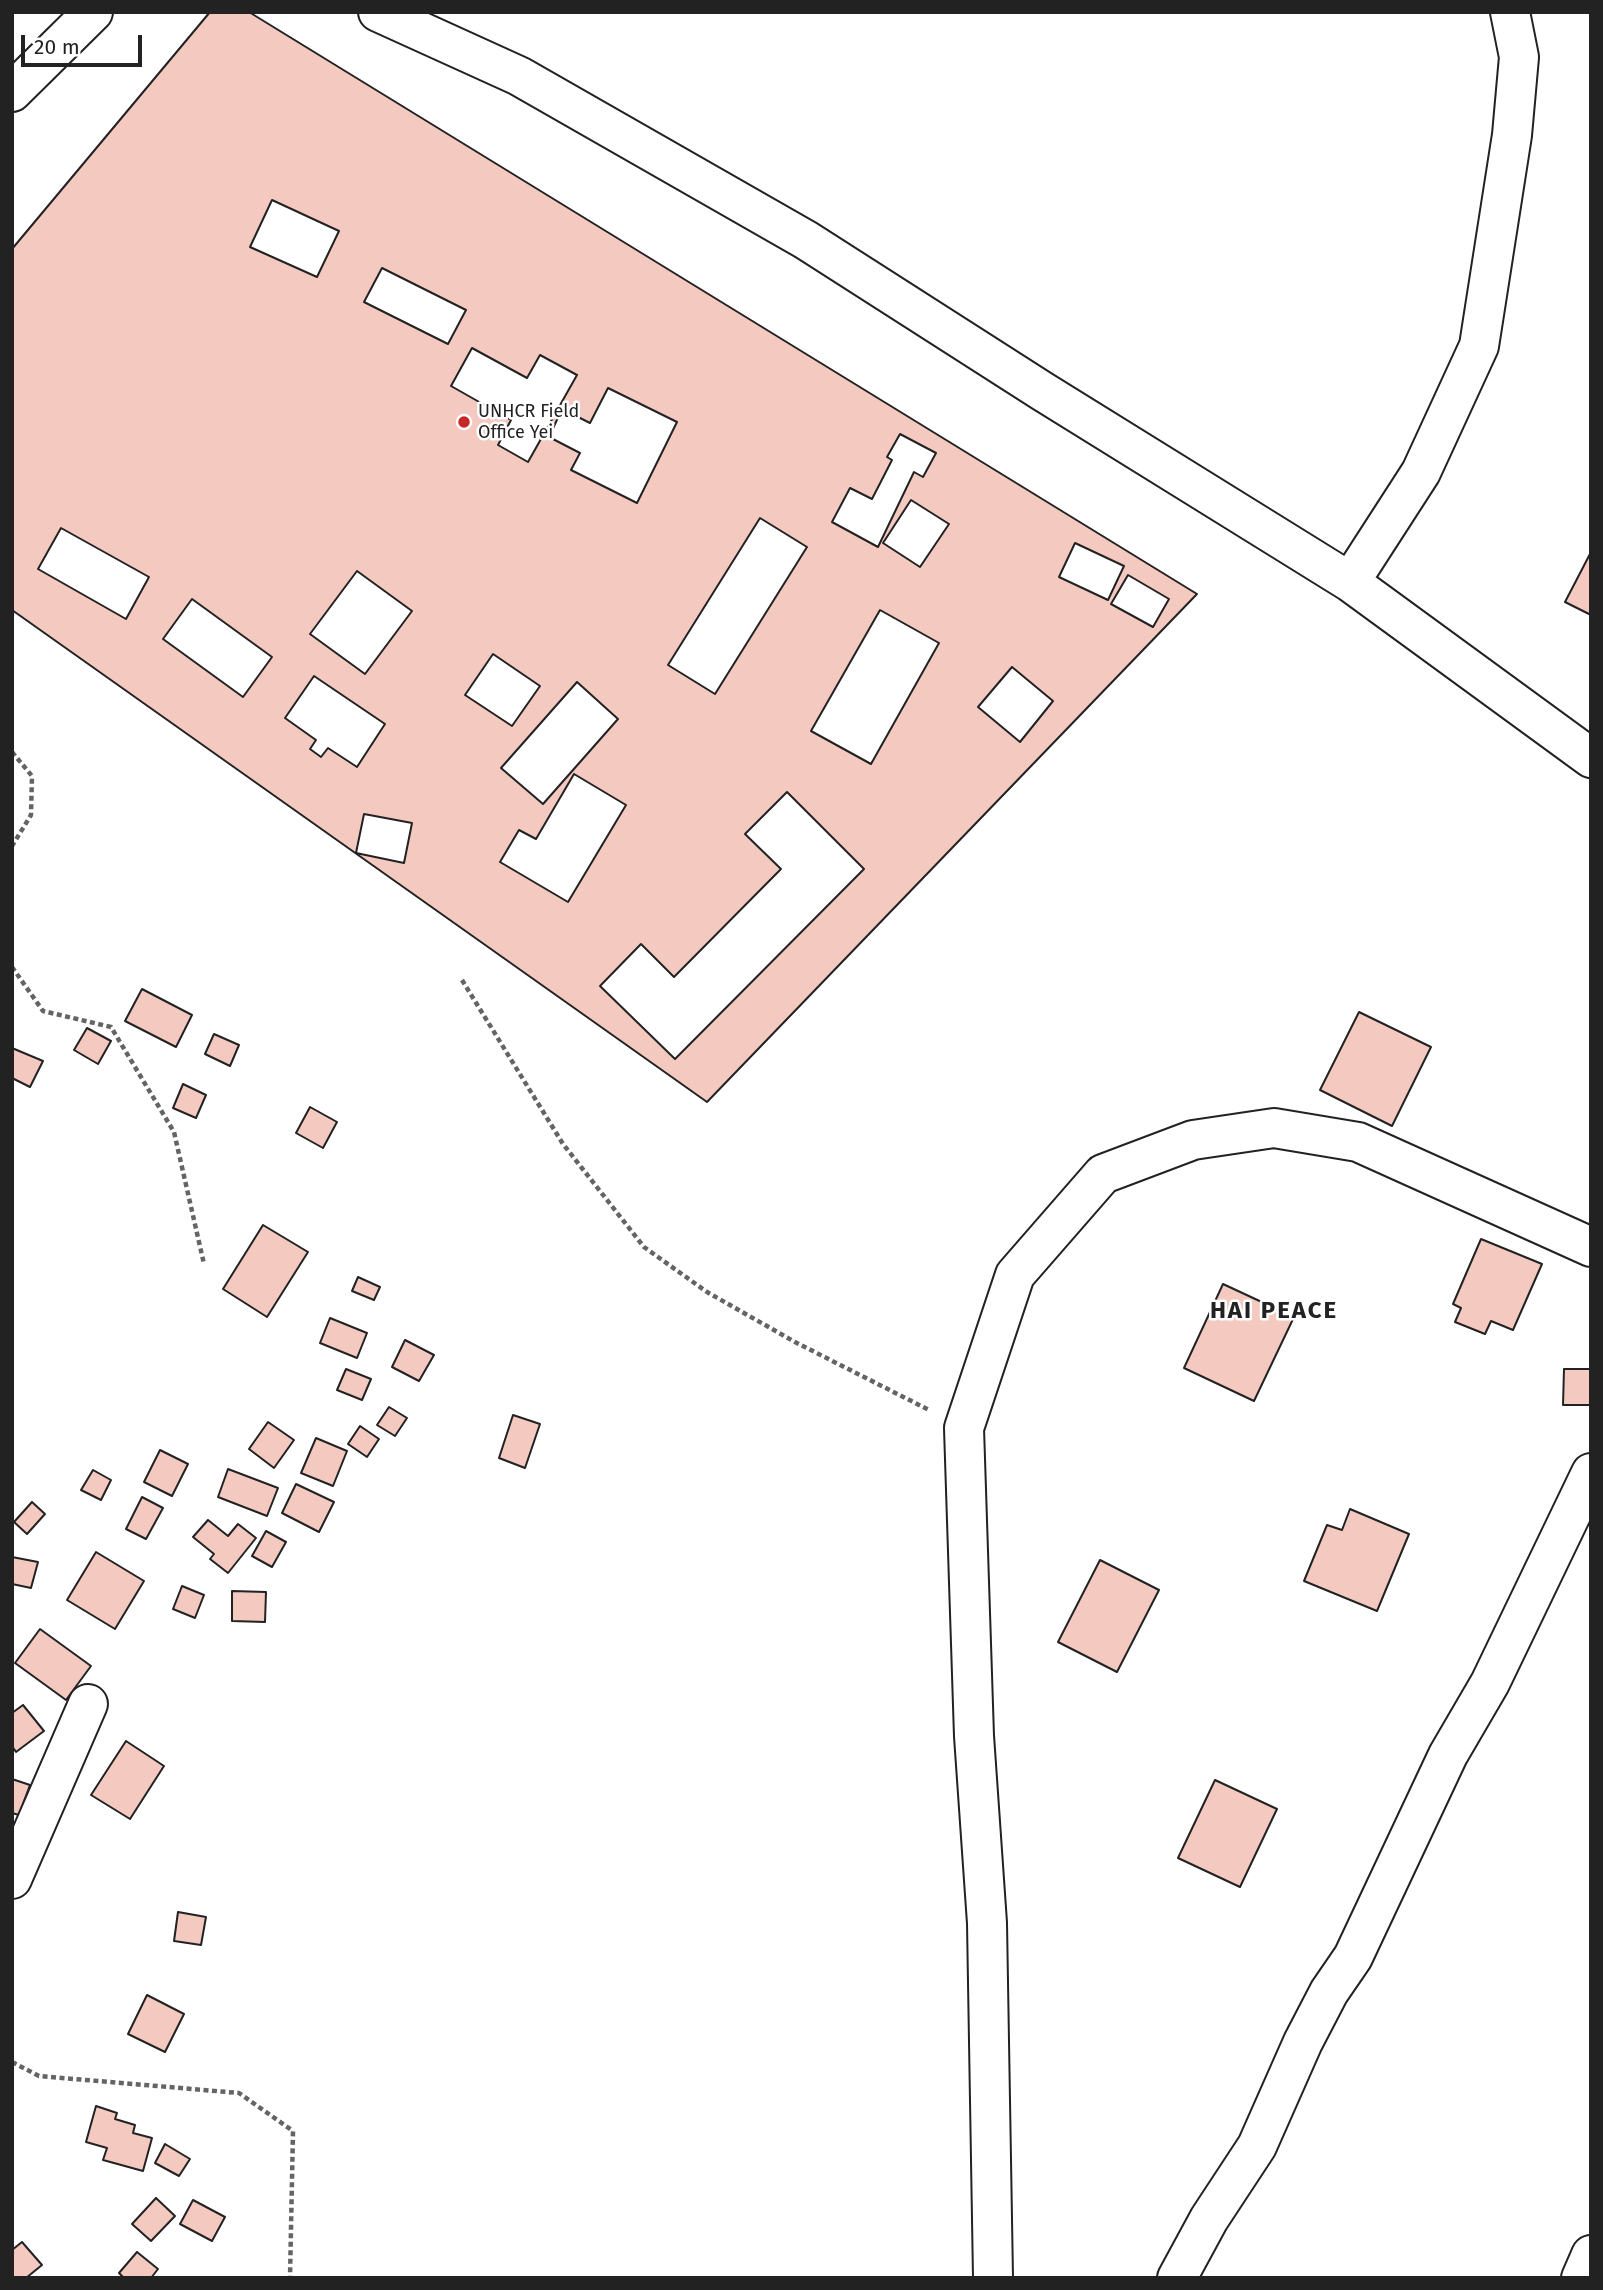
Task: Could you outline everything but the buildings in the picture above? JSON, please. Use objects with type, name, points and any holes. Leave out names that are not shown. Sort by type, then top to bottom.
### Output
[{"type":"street","points":[[12,92],[93,12]]},
{"type":"street","points":[[378,12],[519,76],[806,240],[1042,391],[1350,582],[1591,758]]},
{"type":"street","points":[[1350,582],[1421,472],[1479,346],[1514,122],[1519,57],[1510,12]]},
{"type":"street","points":[[993,2278],[987,1923],[974,1736],[964,1428],[1016,1275],[1103,1174],[1193,1140],[1275,1128],[1358,1142],[1591,1247]]},
{"type":"street","points":[[1177,2278],[1209,2219],[1257,2146],[1303,2042],[1359,1946],[1448,1755],[1490,1683],[1591,1473]]},
{"type":"street","points":[[12,1879],[88,1704]]},
{"type":"street","points":[[1581,2278],[1591,2255]]},
{"type":"path","points":[[12,752],[32,776],[31,815],[12,846]]},
{"type":"path","points":[[12,967],[43,1011],[111,1027],[174,1132],[204,1264]]},
{"type":"path","points":[[462,980],[564,1144],[644,1247],[707,1292],[795,1342],[964,1428]]},
{"type":"path","points":[[12,2062],[39,2076],[239,2093],[293,2130],[290,2278]]},
{"type":"place","name":"UNHCR Field Office Yei","points":[[464,422]]},
{"type":"district","name":"HAI PEACE","points":[[1274,1311]]}]
